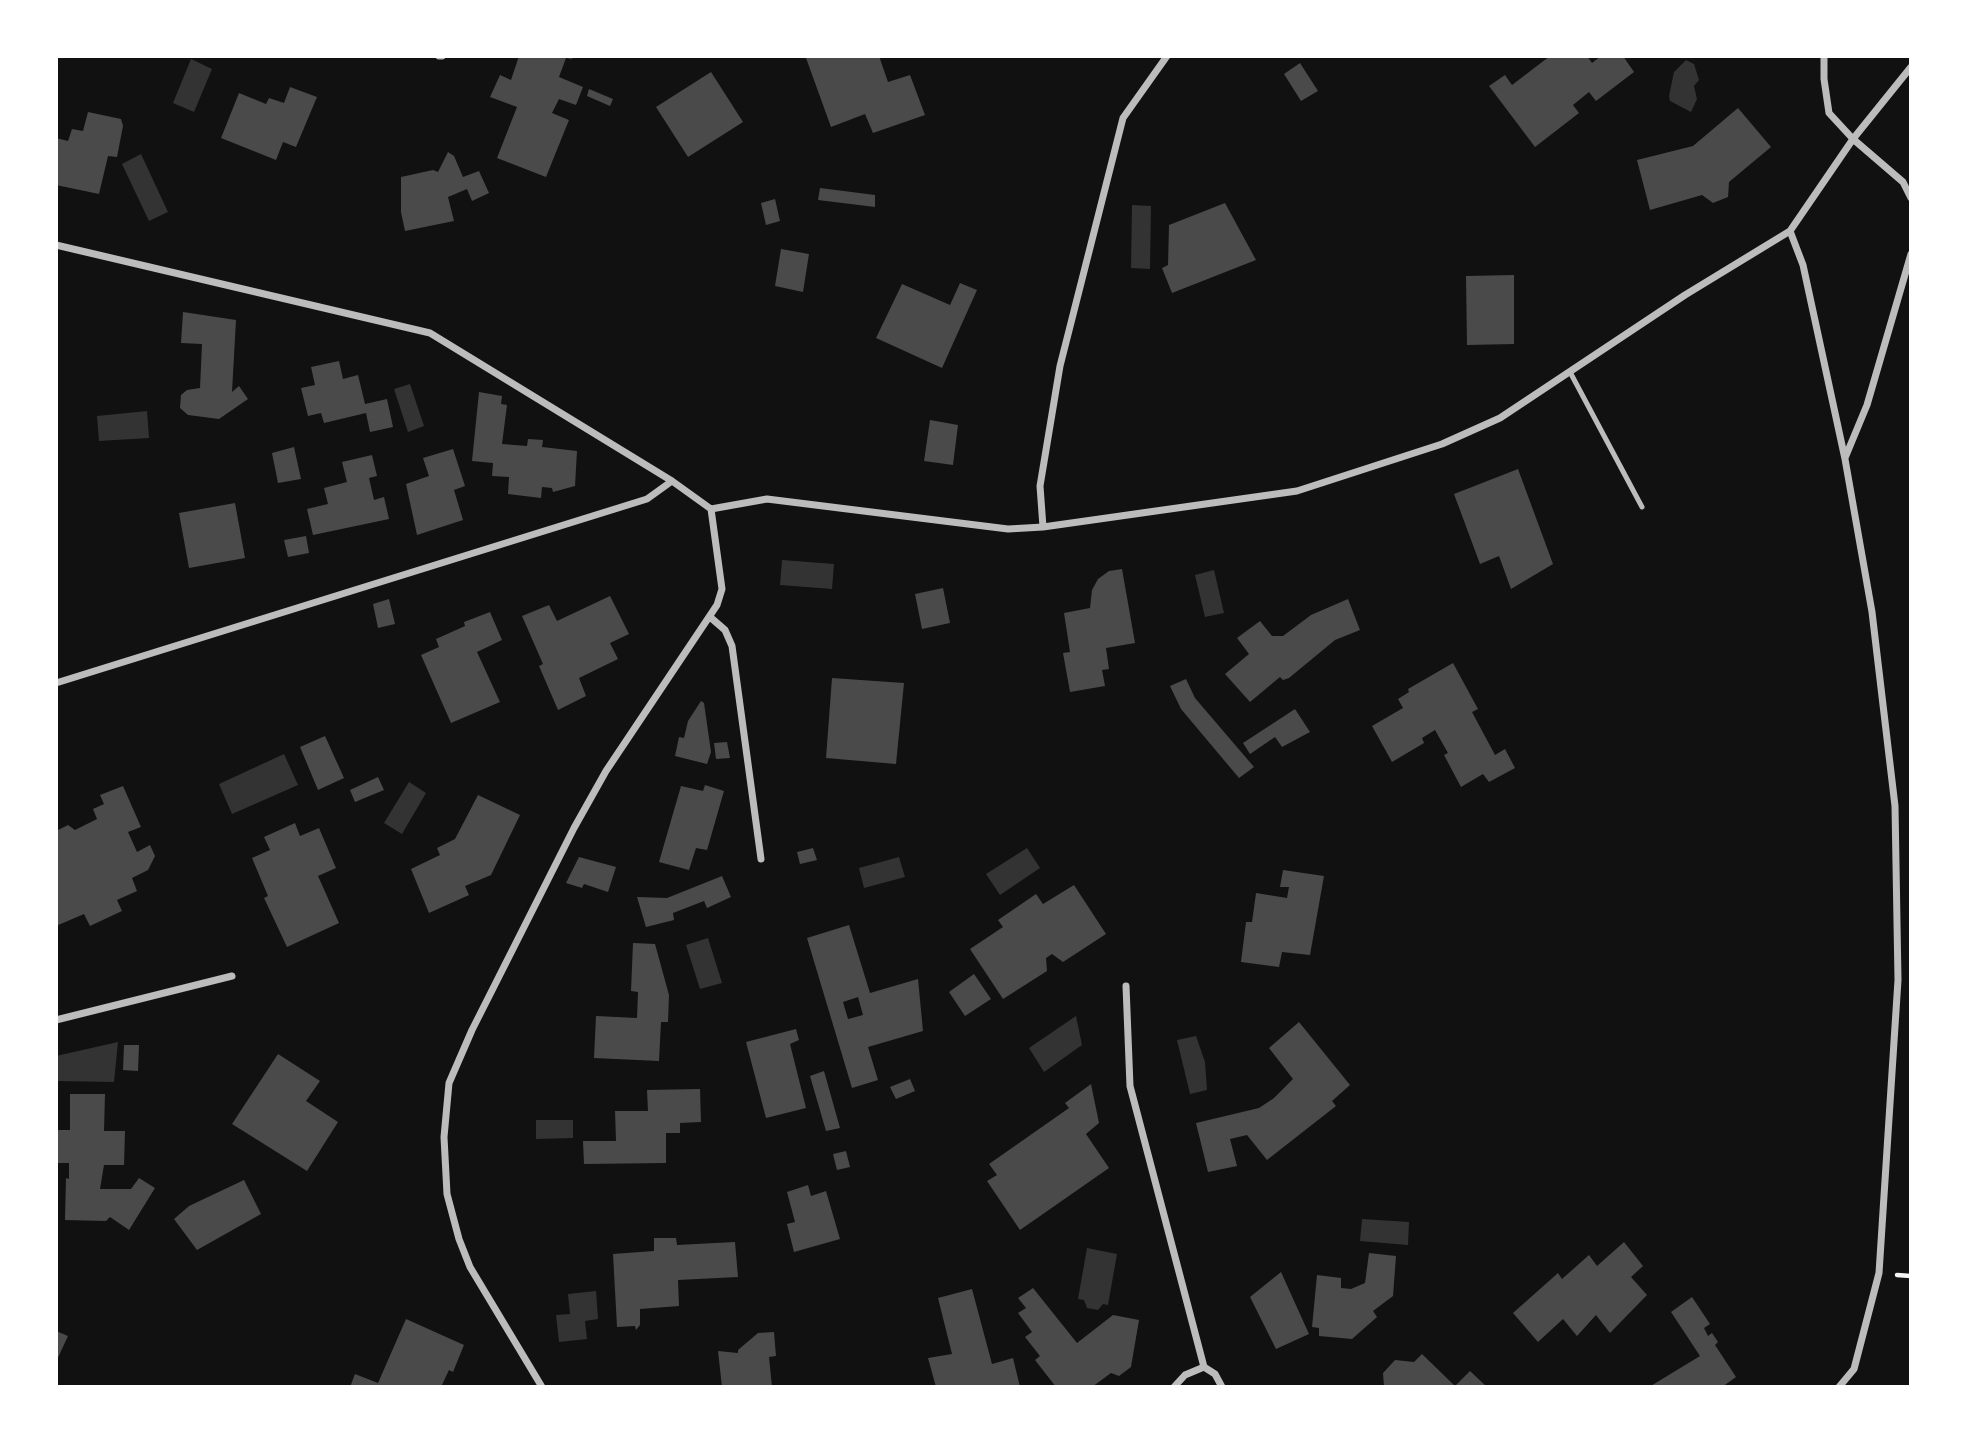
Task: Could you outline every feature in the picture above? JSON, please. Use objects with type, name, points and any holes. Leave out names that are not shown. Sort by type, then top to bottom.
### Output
[{"type":"street","points":[[1043,527],[1040,486],[1060,366],[1123,118],[1167,56]]},
{"type":"street","points":[[1824,56],[1829,113],[1853,139],[1903,182],[1911,198]]},
{"type":"street","points":[[56,245],[430,333],[672,481],[711,509],[767,499],[1008,530],[1043,527],[1297,491],[1472,432],[1500,418],[1685,295],[1790,232],[1853,139],[1911,67]]},
{"type":"street","points":[[1790,232],[1803,265],[1845,459],[1872,612],[1895,806],[1898,980],[1879,1273],[1854,1369],[1839,1387]]},
{"type":"street","points":[[1845,459],[1867,405],[1911,254]]},
{"type":"street","points":[[56,683],[647,499],[672,481]]},
{"type":"street","points":[[542,1387],[470,1267],[459,1239],[447,1194],[444,1137],[449,1083],[472,1030],[574,828],[606,771],[710,617],[722,589],[711,509]]},
{"type":"street","points":[[710,617],[725,630],[732,646],[761,859]]},
{"type":"street","points":[[56,1020],[232,976]]},
{"type":"street","points":[[1126,986],[1130,1086],[1204,1367],[1216,1374],[1222,1387]]},
{"type":"street","points":[[1174,1387],[1185,1375],[1204,1367]]},
{"type":"lane","points":[[1570,372],[1642,507]]},
{"type":"shaded area","points":[[191,59],[212,69],[194,112],[173,103]]},
{"type":"shaded area","points":[[1686,60],[1694,64],[1699,80],[1694,86],[1697,99],[1691,112],[1670,101],[1669,96],[1674,72]]},
{"type":"shaded area","points":[[141,154],[168,212],[149,221],[122,164]]},
{"type":"shaded area","points":[[1132,205],[1151,206],[1150,269],[1131,268]]},
{"type":"shaded area","points":[[410,384],[424,426],[408,432],[394,389]]},
{"type":"shaded area","points":[[147,411],[149,438],[99,441],[97,416]]},
{"type":"shaded area","points":[[782,560],[834,564],[832,589],[780,585]]},
{"type":"shaded area","points":[[1214,570],[1224,613],[1205,617],[1195,575]]},
{"type":"shaded area","points":[[284,754],[298,785],[232,814],[219,784]]},
{"type":"shaded area","points":[[409,782],[426,793],[402,834],[384,823]]},
{"type":"shaded area","points":[[1027,848],[1040,868],[1000,895],[986,874]]},
{"type":"shaded area","points":[[899,857],[905,877],[864,888],[859,868]]},
{"type":"shaded area","points":[[708,938],[722,983],[700,989],[686,945]]},
{"type":"shaded area","points":[[1076,1016],[1082,1045],[1044,1072],[1029,1048]]},
{"type":"shaded area","points":[[1196,1036],[1205,1062],[1207,1090],[1190,1094],[1177,1040]]},
{"type":"shaded area","points":[[118,1042],[114,1082],[56,1081],[56,1056]]},
{"type":"shaded area","points":[[536,1120],[573,1120],[573,1138],[536,1139]]},
{"type":"shaded area","points":[[1362,1219],[1409,1222],[1408,1245],[1360,1241]]},
{"type":"shaded area","points":[[1087,1248],[1117,1254],[1108,1305],[1103,1304],[1098,1310],[1087,1308],[1084,1300],[1078,1299]]},
{"type":"shaded area","points":[[596,1291],[598,1319],[585,1321],[587,1339],[559,1342],[556,1315],[570,1314],[568,1294]]},
{"type":"building","points":[[519,56],[573,56],[572,59],[566,58],[559,77],[583,87],[576,105],[559,99],[552,113],[569,120],[546,177],[497,158],[517,107],[490,97],[500,75],[511,80]]},
{"type":"building","points":[[879,56],[888,82],[910,75],[925,115],[873,133],[865,114],[831,127],[806,58]]},
{"type":"building","points":[[1550,56],[1587,56],[1592,63],[1601,56],[1623,56],[1634,72],[1596,101],[1589,92],[1573,105],[1579,113],[1535,147],[1489,86],[1505,75],[1512,85]]},
{"type":"building","points":[[1300,63],[1318,91],[1301,101],[1284,74]]},
{"type":"building","points":[[711,72],[743,122],[688,157],[656,107]]},
{"type":"building","points":[[290,87],[317,97],[296,147],[283,142],[276,160],[221,138],[239,93],[266,104],[269,98],[284,103]]},
{"type":"building","points":[[589,89],[613,99],[610,106],[587,96]]},
{"type":"building","points":[[1738,108],[1771,147],[1729,182],[1728,197],[1713,203],[1702,195],[1650,210],[1637,160],[1693,146]]},
{"type":"building","points":[[88,112],[121,119],[123,126],[117,157],[108,156],[99,194],[56,185],[56,138],[68,141],[72,129],[83,131]]},
{"type":"building","points":[[448,152],[454,156],[463,177],[479,171],[489,193],[472,201],[467,189],[448,197],[454,221],[405,231],[401,212],[401,177],[433,170],[438,172]]},
{"type":"building","points":[[820,188],[875,195],[875,207],[818,200]]},
{"type":"building","points":[[775,199],[780,221],[766,225],[761,203]]},
{"type":"building","points":[[1225,203],[1256,260],[1172,293],[1162,268],[1168,265],[1169,225]]},
{"type":"building","points":[[781,249],[809,254],[803,292],[775,286]]},
{"type":"building","points":[[1514,275],[1514,344],[1467,345],[1466,276]]},
{"type":"building","points":[[960,283],[977,290],[942,368],[876,338],[902,284],[950,305]]},
{"type":"building","points":[[183,312],[236,320],[232,392],[239,386],[248,399],[219,419],[188,415],[180,408],[181,395],[187,390],[200,388],[202,344],[181,343]]},
{"type":"building","points":[[339,361],[343,379],[358,375],[365,404],[387,399],[393,427],[370,432],[366,413],[324,423],[321,413],[308,416],[301,388],[315,385],[311,367]]},
{"type":"building","points":[[479,392],[502,396],[501,404],[507,405],[502,444],[527,446],[528,439],[543,440],[542,447],[577,451],[575,486],[553,492],[552,488],[542,487],[541,498],[508,494],[509,477],[492,476],[493,463],[472,461]]},
{"type":"building","points":[[930,420],[958,425],[953,465],[924,461]]},
{"type":"building","points":[[294,447],[301,479],[278,483],[272,453]]},
{"type":"building","points":[[453,449],[465,486],[454,490],[463,520],[417,535],[406,484],[429,476],[423,458]]},
{"type":"building","points":[[372,455],[377,476],[369,478],[374,500],[384,497],[389,519],[313,535],[307,509],[328,504],[324,488],[347,482],[342,462]]},
{"type":"building","points":[[1518,469],[1553,564],[1511,589],[1499,556],[1480,564],[1454,494]]},
{"type":"building","points":[[235,503],[245,558],[189,568],[179,513]]},
{"type":"building","points":[[306,536],[309,553],[288,557],[284,540]]},
{"type":"building","points":[[1122,569],[1135,643],[1106,648],[1109,669],[1102,670],[1105,686],[1070,692],[1063,653],[1070,652],[1064,613],[1090,608],[1092,590],[1098,579],[1109,571]]},
{"type":"building","points":[[943,588],[950,623],[922,629],[915,594]]},
{"type":"building","points":[[610,596],[629,634],[610,643],[618,659],[579,678],[586,696],[558,710],[539,666],[543,664],[522,616],[549,605],[557,621]]},
{"type":"building","points":[[389,599],[395,624],[378,628],[373,604]]},
{"type":"building","points":[[1348,599],[1360,630],[1335,640],[1289,678],[1283,680],[1280,677],[1250,702],[1225,674],[1249,654],[1237,638],[1260,621],[1272,636],[1283,636],[1311,615]]},
{"type":"building","points":[[490,612],[502,640],[477,652],[500,702],[451,723],[421,655],[439,647],[436,639],[465,626],[464,622]]},
{"type":"building","points":[[1453,663],[1478,709],[1472,712],[1495,755],[1505,749],[1515,768],[1489,782],[1483,774],[1461,787],[1444,755],[1448,753],[1435,730],[1422,738],[1424,743],[1392,762],[1372,726],[1403,708],[1398,699],[1409,692],[1408,689]]},
{"type":"building","points":[[832,678],[904,683],[896,764],[826,758]]},
{"type":"building","points":[[1186,679],[1195,698],[1254,767],[1239,778],[1181,709],[1170,686]]},
{"type":"building","points":[[701,701],[704,703],[711,752],[707,764],[675,756],[679,737],[684,738],[688,721]]},
{"type":"building","points":[[1295,709],[1310,732],[1282,747],[1275,737],[1250,754],[1243,743]]},
{"type":"building","points":[[325,736],[344,778],[318,790],[300,747]]},
{"type":"building","points":[[727,742],[730,758],[716,759],[714,743]]},
{"type":"building","points":[[378,777],[384,790],[355,802],[350,790]]},
{"type":"building","points":[[705,785],[724,791],[707,850],[696,848],[689,870],[659,862],[681,786],[703,791]]},
{"type":"building","points":[[123,786],[141,827],[128,832],[137,852],[150,845],[155,856],[148,870],[132,878],[137,891],[117,900],[122,911],[90,926],[84,914],[56,926],[56,831],[68,825],[75,830],[97,819],[93,809],[104,804],[100,795]]},
{"type":"building","points":[[478,795],[520,815],[491,875],[465,886],[469,895],[429,913],[411,869],[440,855],[437,848],[455,839]]},
{"type":"building","points":[[295,823],[300,836],[319,828],[336,868],[318,876],[339,923],[287,947],[264,898],[268,896],[252,858],[270,850],[264,837]]},
{"type":"building","points":[[813,848],[817,860],[800,864],[797,852]]},
{"type":"building","points":[[579,857],[616,867],[608,892],[584,884],[582,888],[566,883]]},
{"type":"building","points":[[1283,870],[1324,876],[1310,955],[1282,952],[1279,967],[1241,962],[1246,922],[1252,922],[1256,893],[1287,898],[1289,887],[1280,887]]},
{"type":"building","points":[[722,876],[731,897],[707,908],[704,901],[673,913],[674,920],[646,927],[637,897],[667,898]]},
{"type":"building","points":[[1074,885],[1106,934],[1063,962],[1052,954],[1046,958],[1047,971],[1003,999],[970,949],[1003,927],[998,920],[1036,894],[1043,904]]},
{"type":"building","points":[[849,925],[870,993],[918,979],[923,1031],[868,1047],[878,1080],[852,1088],[807,938]],"holes":[[[858,997],[863,1015],[848,1019],[843,1002]]]},
{"type":"building","points":[[633,943],[655,944],[669,995],[668,1022],[661,1022],[659,1061],[594,1058],[596,1016],[637,1018],[638,992],[631,991]]},
{"type":"building","points":[[974,974],[991,999],[965,1016],[949,992]]},
{"type":"building","points":[[1299,1022],[1350,1085],[1332,1101],[1336,1106],[1267,1160],[1247,1135],[1230,1139],[1237,1166],[1208,1172],[1196,1123],[1259,1108],[1274,1098],[1293,1079],[1269,1048]]},
{"type":"building","points":[[796,1029],[799,1040],[790,1044],[806,1108],[766,1118],[746,1042]]},
{"type":"building","points":[[124,1045],[139,1045],[138,1071],[123,1070]]},
{"type":"building","points":[[278,1054],[320,1081],[306,1101],[338,1122],[307,1171],[232,1124]]},
{"type":"building","points":[[824,1071],[840,1128],[826,1131],[810,1076]]},
{"type":"building","points":[[910,1079],[915,1091],[896,1099],[890,1087]]},
{"type":"building","points":[[1091,1084],[1099,1123],[1086,1134],[1109,1168],[1020,1230],[987,1181],[997,1175],[989,1164],[1069,1108],[1065,1103]]},
{"type":"building","points":[[700,1089],[701,1122],[680,1123],[680,1133],[666,1133],[666,1163],[584,1164],[583,1141],[616,1141],[615,1111],[648,1111],[647,1090]]},
{"type":"building","points":[[70,1094],[105,1094],[104,1131],[125,1131],[124,1165],[104,1165],[100,1189],[131,1189],[139,1178],[155,1188],[129,1230],[110,1217],[106,1221],[65,1220],[69,1163],[56,1163],[56,1130],[70,1130]]},
{"type":"building","points":[[846,1151],[850,1167],[837,1170],[833,1154]]},
{"type":"building","points":[[244,1180],[261,1214],[197,1250],[174,1219],[189,1206]]},
{"type":"building","points":[[808,1185],[811,1196],[826,1191],[840,1239],[794,1252],[787,1224],[795,1222],[787,1192]]},
{"type":"building","points":[[654,1238],[676,1238],[677,1245],[735,1242],[738,1277],[678,1280],[679,1306],[640,1309],[640,1325],[636,1330],[635,1326],[617,1327],[613,1254],[654,1251]]},
{"type":"building","points":[[1624,1242],[1643,1266],[1631,1277],[1647,1295],[1610,1333],[1596,1315],[1577,1336],[1563,1319],[1538,1342],[1513,1313],[1558,1273],[1562,1279],[1589,1255],[1597,1266]]},
{"type":"building","points":[[1369,1253],[1396,1256],[1393,1296],[1373,1311],[1377,1317],[1352,1339],[1319,1336],[1319,1328],[1312,1327],[1317,1275],[1341,1278],[1341,1288],[1351,1289],[1365,1283]]},
{"type":"building","points":[[1281,1272],[1309,1334],[1276,1349],[1250,1297]]},
{"type":"building","points":[[1033,1288],[1077,1343],[1113,1315],[1139,1320],[1131,1367],[1119,1376],[1111,1373],[1092,1387],[1056,1387],[1035,1360],[1040,1356],[1025,1337],[1032,1332],[1018,1313],[1026,1308],[1018,1298]]},
{"type":"building","points":[[972,1289],[992,1364],[1013,1358],[1020,1387],[936,1387],[928,1358],[952,1354],[938,1298]]},
{"type":"building","points":[[1692,1297],[1710,1324],[1704,1328],[1708,1336],[1712,1333],[1718,1342],[1715,1345],[1736,1377],[1722,1387],[1649,1387],[1700,1356],[1671,1312]]},
{"type":"building","points":[[406,1319],[464,1345],[453,1372],[449,1370],[441,1387],[350,1387],[355,1374],[378,1383]]},
{"type":"building","points":[[56,1331],[68,1336],[56,1362]]},
{"type":"building","points":[[774,1332],[776,1356],[769,1357],[772,1387],[722,1387],[718,1351],[738,1353],[738,1350],[758,1333]]},
{"type":"building","points":[[1422,1354],[1455,1386],[1470,1371],[1487,1387],[1384,1387],[1383,1373],[1395,1360],[1414,1362]]}]
